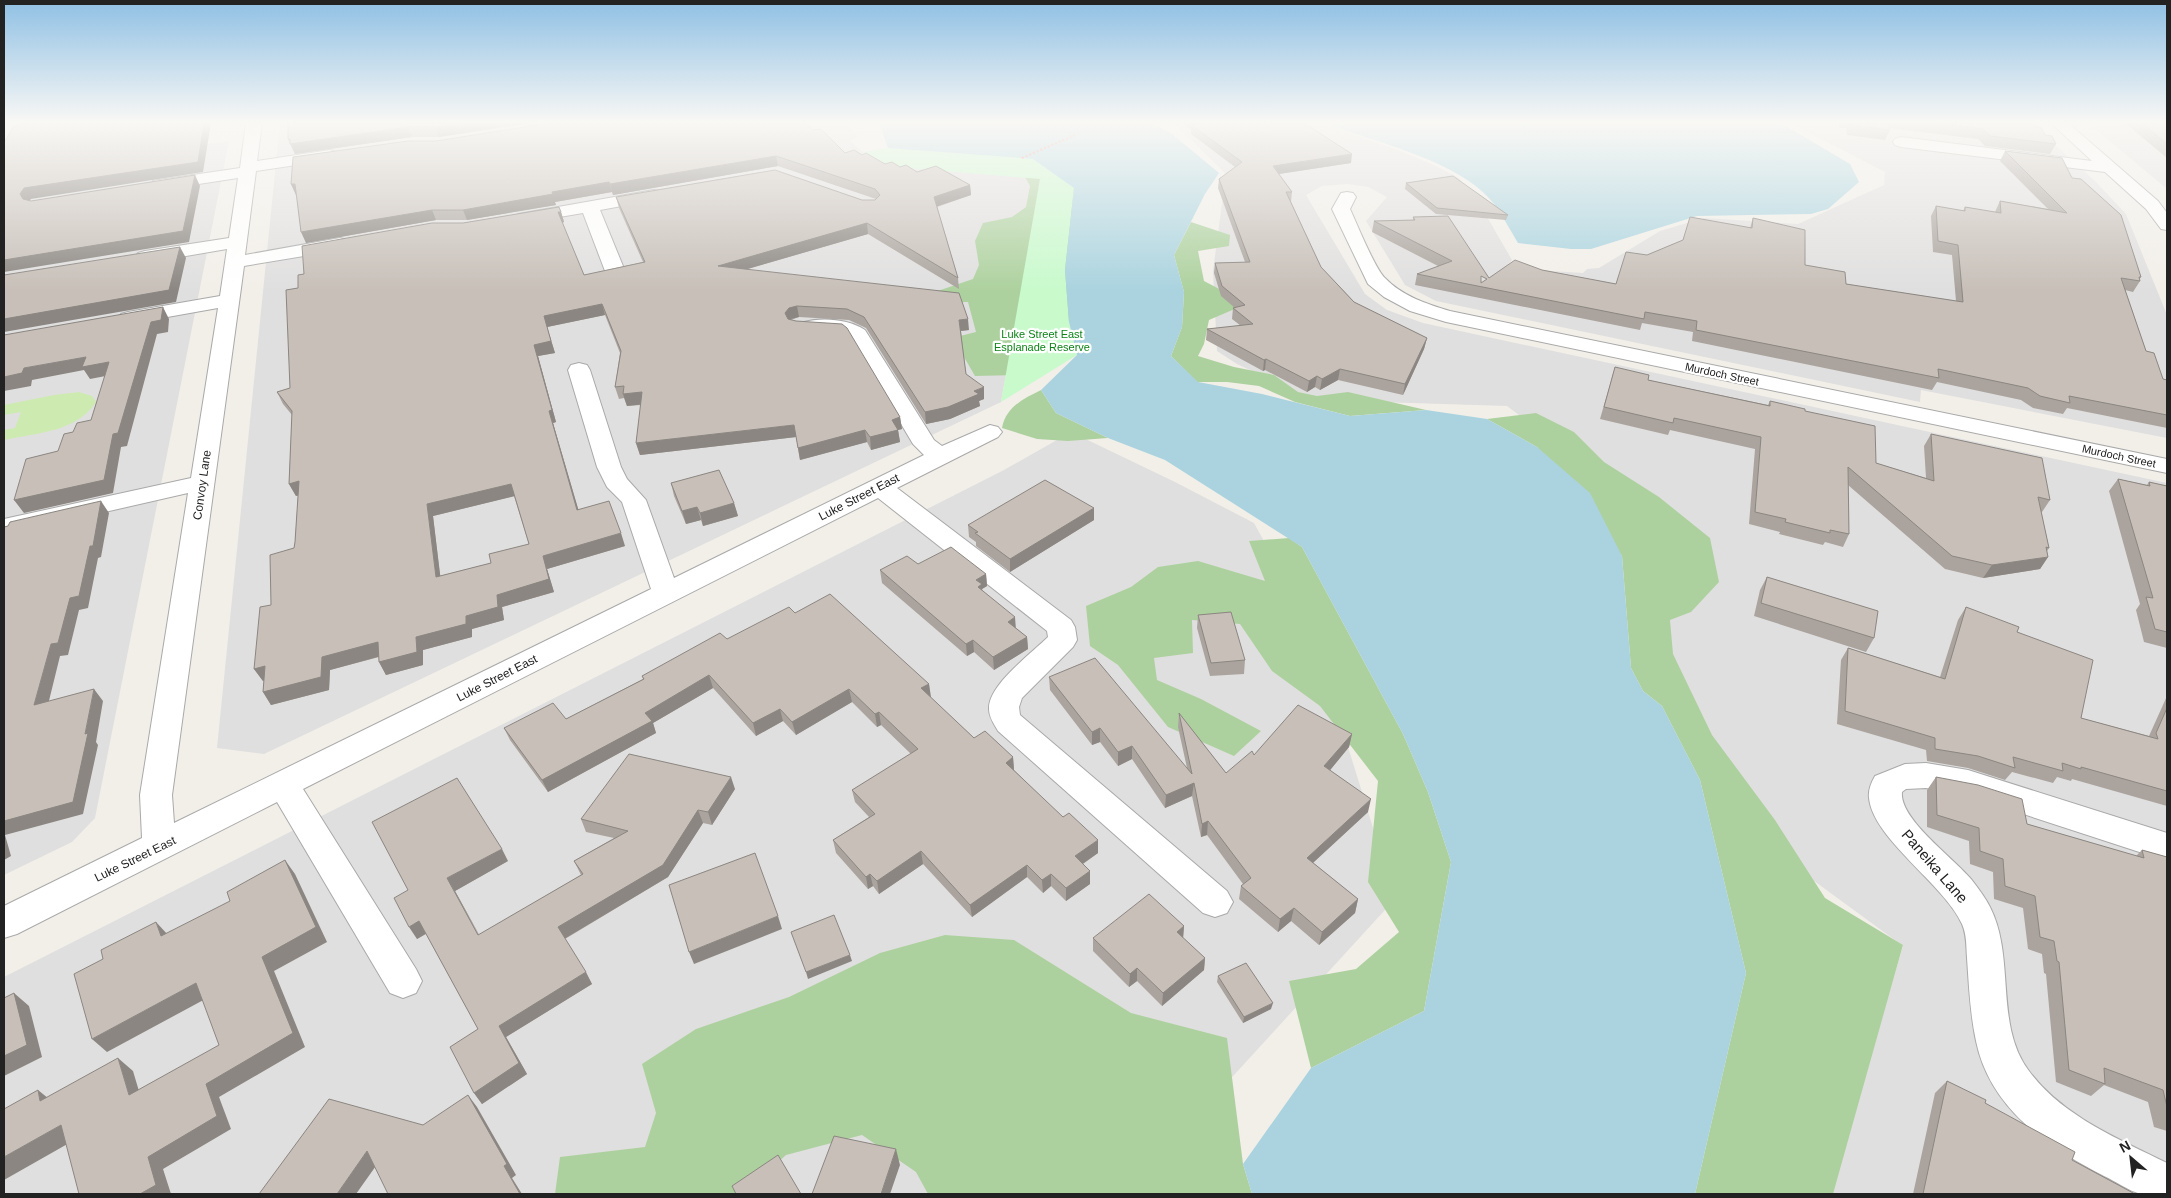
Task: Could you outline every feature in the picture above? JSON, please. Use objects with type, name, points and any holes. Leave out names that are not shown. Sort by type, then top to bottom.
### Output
[{"type":"street","points":[[143,188],[193,179]]},
{"type":"street","name":"Convoy Lane","points":[[159,847],[156,795],[237,252],[246,179]]},
{"type":"street","points":[[2122,179],[2152,205],[2167,225]]},
{"type":"street","points":[[505,221],[674,192]]},
{"type":"street","name":"Murdoch Street","points":[[1347,197],[1341,209],[1375,280],[1390,293],[1417,307],[1446,316],[2167,466]]},
{"type":"street","points":[[590,207],[615,272]]},
{"type":"street","points":[[132,259],[358,241]]},
{"type":"street","points":[[110,321],[230,300]]},
{"type":"street","points":[[799,325],[849,328],[858,334],[925,444],[941,456]]},
{"type":"street","points":[[578,370],[609,467],[616,482],[634,500],[666,594]]},
{"type":"street","name":"Luke Street East","points":[[4,923],[990,432]]},
{"type":"street","points":[[4,527],[202,483]]},
{"type":"street","points":[[879,487],[1061,627],[1063,640],[1010,691],[1005,699],[1003,708],[1009,724],[1215,902]]},
{"type":"street","name":"Paneika Lane","points":[[2167,848],[1968,783],[1937,777],[1906,775],[1886,785],[1882,793],[1884,803],[1895,821],[1966,898],[1982,928],[1998,1056],[2015,1086],[2044,1116],[2083,1142],[2167,1185]]},
{"type":"street","points":[[283,785],[403,981]]},
{"type":"shaded area","points":[[4,179],[221,179],[95,818],[72,842],[4,875]]},
{"type":"shaded area","points":[[274,179],[1041,179],[1001,402],[264,754],[217,748]]},
{"type":"shaded area","points":[[1225,179],[1460,179],[1479,203],[1512,260],[1505,268],[1583,273],[1587,269],[1599,268],[1660,231],[1704,218],[1798,224],[1884,185],[1884,179],[2093,179],[2096,182],[2126,214],[2167,315],[2167,438],[1921,390],[1920,402],[1436,301],[1405,285],[1366,221],[1387,197],[1368,187],[1347,184],[1322,186],[1306,195],[1365,294],[1387,310],[1423,323],[2167,483],[2167,1194],[1830,1194],[1903,946],[1795,867],[1628,604],[1677,534],[1507,406],[1315,400],[1237,364],[1217,351],[1213,271]]},
{"type":"shaded area","points":[[2155,179],[2167,179],[2167,189]]},
{"type":"shaded area","points":[[1071,432],[1175,482],[1254,523],[1311,627],[1395,899],[1137,1181],[1143,1194],[4,1194],[4,977],[1004,470]]},
{"type":"green space","points":[[1026,179],[1049,179],[1074,188],[1069,322],[1022,375],[975,376],[964,357],[953,348],[948,339],[976,332],[968,302],[930,303],[926,295],[973,279],[979,265],[975,241],[983,223],[1012,217],[1026,207],[1030,186]]},
{"type":"green space","name":"Luke Street East Esplanade Reserve","points":[[1040,179],[1061,179],[1074,188],[1065,270],[1069,322],[1077,355],[1001,402]]},
{"type":"green space","points":[[1191,222],[1230,235],[1229,246],[1198,251],[1204,281],[1227,293],[1237,308],[1209,320],[1204,344],[1198,356],[1234,367],[1274,375],[1298,392],[1317,396],[1348,392],[1426,410],[1350,416],[1295,402],[1259,386],[1227,382],[1197,382],[1171,356],[1182,327],[1184,292],[1174,255]]},
{"type":"green space","points":[[1041,390],[1056,413],[1108,438],[1068,441],[1037,439],[1002,428],[1007,414],[1016,404]]},
{"type":"green space","points":[[79,392],[92,396],[96,402],[78,420],[55,430],[4,440],[4,430],[15,428],[21,412],[4,415],[4,405]]},
{"type":"green space","points":[[1536,413],[1574,432],[1604,462],[1659,497],[1710,538],[1719,582],[1691,612],[1670,620],[1673,654],[1712,735],[1775,820],[1825,898],[1903,945],[1833,1194],[1695,1194],[1746,973],[1700,780],[1662,706],[1643,691],[1631,668],[1622,556],[1537,447],[1487,419]]},
{"type":"green space","points":[[1289,538],[1302,547],[1403,734],[1428,792],[1451,862],[1424,1011],[1311,1068],[1289,981],[1356,969],[1399,932],[1368,882],[1378,781],[1320,706],[1272,671],[1240,624],[1192,620],[1193,653],[1154,658],[1157,680],[1201,699],[1261,731],[1234,756],[1168,727],[1118,665],[1090,646],[1086,606],[1131,587],[1158,567],[1198,561],[1265,581],[1249,541]]},
{"type":"green space","points":[[945,935],[1014,940],[1131,1013],[1227,1038],[1243,1164],[1252,1194],[928,1194],[916,1172],[862,1135],[786,1155],[743,1194],[555,1194],[560,1157],[645,1147],[656,1113],[642,1064],[696,1029],[789,997],[880,953]]},
{"type":"water","points":[[1061,179],[1215,179],[1205,194],[1174,255],[1184,292],[1182,327],[1171,356],[1198,382],[1262,394],[1350,416],[1426,410],[1487,419],[1537,447],[1590,493],[1622,556],[1631,668],[1643,691],[1662,706],[1700,780],[1746,973],[1695,1194],[1252,1194],[1243,1164],[1311,1068],[1424,1011],[1451,862],[1428,792],[1403,734],[1302,547],[1165,460],[1108,438],[1056,413],[1041,390],[1077,355],[1069,322],[1065,270],[1074,188]]},
{"type":"water","points":[[1465,179],[1857,179],[1859,182],[1828,209],[1811,214],[1697,216],[1591,249],[1571,249],[1518,243],[1494,204],[1480,189]]},
{"type":"building","points":[[4,179],[85,179],[24,188],[20,194],[23,199],[31,201],[170,179],[194,179],[183,231],[4,260]]},
{"type":"building","points":[[291,179],[640,179],[610,184],[609,182],[552,192],[553,194],[463,210],[432,210],[301,232],[295,184],[291,184]]},
{"type":"building","points":[[723,179],[801,179],[862,200],[875,200],[880,195],[875,189],[845,179],[959,179],[970,185],[934,197],[958,278],[867,223],[718,266],[959,293],[968,319],[959,320],[966,374],[984,387],[974,391],[979,394],[948,407],[925,412],[864,317],[847,309],[797,306],[789,308],[785,313],[788,319],[842,324],[847,328],[900,417],[892,420],[898,430],[870,437],[865,430],[798,448],[794,425],[636,443],[642,392],[623,394],[624,386],[615,387],[621,351],[602,304],[544,316],[551,341],[534,345],[552,410],[549,411],[577,510],[609,501],[621,533],[543,556],[549,579],[497,595],[498,607],[466,616],[466,624],[416,637],[417,652],[379,662],[378,642],[322,657],[321,677],[263,692],[265,666],[254,669],[260,607],[271,605],[270,555],[294,548],[295,542],[299,481],[289,484],[292,411],[277,392],[290,388],[286,290],[298,288],[298,275],[304,274],[302,246],[432,223],[463,223],[559,207],[561,212],[558,212],[584,275],[645,262],[616,197]],"holes":[[[511,484],[529,544],[489,554],[491,563],[436,577],[427,504]]]},
{"type":"building","points":[[1219,179],[1282,179],[1292,192],[1286,192],[1321,267],[1354,302],[1427,338],[1405,384],[1340,369],[1322,379],[1317,376],[1309,381],[1266,359],[1264,360],[1207,329],[1253,324],[1233,308],[1245,305],[1222,286],[1215,263],[1250,262]]},
{"type":"building","points":[[1433,179],[1457,179],[1508,215],[1437,208],[1406,183]]},
{"type":"building","points":[[2033,179],[2081,179],[2121,215],[2141,277],[2139,277],[2140,281],[2121,278],[2146,351],[2154,353],[2163,379],[2167,380],[2167,415],[2069,396],[2070,403],[2040,396],[2028,388],[1938,369],[1939,378],[1696,330],[1697,321],[1645,312],[1644,319],[1417,274],[1452,261],[1374,221],[1415,220],[1413,217],[1448,216],[1489,278],[1515,260],[1542,270],[1616,284],[1626,252],[1647,255],[1683,240],[1690,217],[1752,228],[1753,218],[1805,230],[1805,265],[1845,272],[1846,284],[1963,302],[1958,245],[1938,241],[1936,206],[1965,211],[1965,207],[2001,213],[2000,201],[2067,213]],"holes":[[[1481,276],[1487,279],[1481,283]]]},
{"type":"building","points":[[180,247],[169,290],[4,319],[4,275]]},
{"type":"building","points":[[163,307],[161,320],[151,322],[118,433],[113,434],[104,480],[14,500],[26,459],[58,451],[64,434],[73,432],[77,423],[91,420],[109,362],[82,367],[86,357],[24,368],[22,373],[4,377],[4,335]]},
{"type":"building","points":[[1615,367],[1649,375],[1648,380],[1770,406],[1770,401],[1805,409],[1805,411],[1875,426],[1876,463],[1934,481],[1931,434],[2042,458],[2050,500],[2038,497],[2049,548],[2046,547],[2048,557],[1992,565],[1952,556],[1848,467],[1849,534],[1830,530],[1830,533],[1785,522],[1786,519],[1755,512],[1761,437],[1674,418],[1673,423],[1604,407]]},
{"type":"building","points":[[719,470],[734,503],[700,513],[697,507],[682,511],[671,483]]},
{"type":"building","points":[[2118,479],[2150,486],[2149,482],[2167,486],[2167,632],[2155,629],[2146,597],[2153,598]]},
{"type":"building","points":[[1045,480],[1094,508],[1010,559],[975,533],[978,532],[968,525]]},
{"type":"building","points":[[101,501],[93,546],[90,546],[79,596],[70,598],[58,643],[51,644],[34,705],[94,689],[85,734],[88,733],[73,802],[4,821],[4,527],[8,526],[10,522]]},
{"type":"building","points":[[951,547],[986,574],[976,580],[982,584],[978,587],[1015,617],[1008,622],[1027,637],[993,657],[973,640],[966,644],[880,570],[907,556],[918,564]]},
{"type":"building","points":[[1767,577],[1878,611],[1874,638],[1761,603]]},
{"type":"building","points":[[830,594],[929,684],[921,688],[974,738],[985,731],[1013,757],[1006,763],[1063,817],[1069,813],[1098,840],[1075,856],[1090,871],[1066,888],[1051,874],[1042,880],[1027,865],[970,905],[921,851],[877,881],[870,874],[866,877],[833,840],[875,814],[852,790],[918,749],[879,712],[875,714],[849,689],[792,722],[780,709],[753,723],[709,675],[645,713],[652,721],[542,780],[504,728],[553,703],[566,719],[644,679],[642,676],[720,633],[727,639],[789,607],[795,613]]},
{"type":"building","points":[[1966,607],[2019,627],[2017,632],[2093,660],[2081,718],[2158,739],[2156,733],[2167,708],[2167,791],[2062,763],[2063,771],[2013,757],[2015,768],[1978,756],[1935,749],[1935,738],[1845,711],[1848,648],[1945,679]]},
{"type":"building","points":[[1231,612],[1245,660],[1211,663],[1198,615]]},
{"type":"building","points":[[1095,658],[1192,774],[1179,713],[1226,773],[1252,751],[1254,755],[1298,705],[1352,734],[1324,766],[1371,799],[1307,858],[1358,899],[1322,932],[1294,908],[1280,919],[1241,886],[1251,878],[1208,821],[1202,824],[1194,783],[1166,795],[1132,746],[1118,752],[1100,728],[1092,732],[1049,677]]},
{"type":"building","points":[[629,754],[731,777],[708,812],[698,810],[663,865],[558,927],[586,972],[499,1026],[519,1063],[474,1093],[450,1047],[478,1029],[419,921],[409,927],[394,898],[408,890],[372,822],[457,778],[502,849],[447,878],[478,935],[583,874],[574,861],[628,831],[581,819]]},
{"type":"building","points":[[1936,777],[1978,785],[2022,799],[2027,824],[2144,858],[2142,850],[2167,857],[2167,1107],[2163,1090],[2104,1068],[2105,1084],[2069,1070],[2059,962],[2057,961],[2054,941],[2040,937],[2035,896],[2005,886],[2003,859],[1980,851],[1979,828],[1937,815]]},
{"type":"building","points":[[755,853],[778,916],[689,952],[669,885]]},
{"type":"building","points":[[285,860],[316,927],[262,957],[293,1033],[206,1084],[217,1116],[148,1157],[156,1185],[140,1194],[79,1194],[61,1125],[4,1157],[4,1109],[38,1090],[40,1101],[118,1058],[129,1095],[219,1045],[196,983],[92,1039],[74,974],[103,959],[101,950],[156,922],[161,936],[230,901],[227,892]]},
{"type":"building","points":[[1149,894],[1184,926],[1177,932],[1205,958],[1163,993],[1137,968],[1130,974],[1093,938]]},
{"type":"building","points":[[834,915],[850,955],[806,972],[791,932]]},
{"type":"building","points":[[1246,963],[1273,1003],[1244,1017],[1218,976]]},
{"type":"building","points":[[14,993],[27,1045],[4,1056],[4,998]]},
{"type":"building","points":[[1947,1081],[1986,1100],[1985,1103],[2075,1152],[2072,1160],[2135,1194],[1923,1194]]},
{"type":"building","points":[[468,1095],[507,1164],[504,1166],[520,1194],[388,1194],[367,1151],[337,1194],[259,1194],[329,1099],[423,1125]]},
{"type":"building","points":[[834,1136],[896,1149],[881,1194],[812,1194]]},
{"type":"building","points":[[778,1155],[801,1194],[736,1194],[732,1186]]}]
